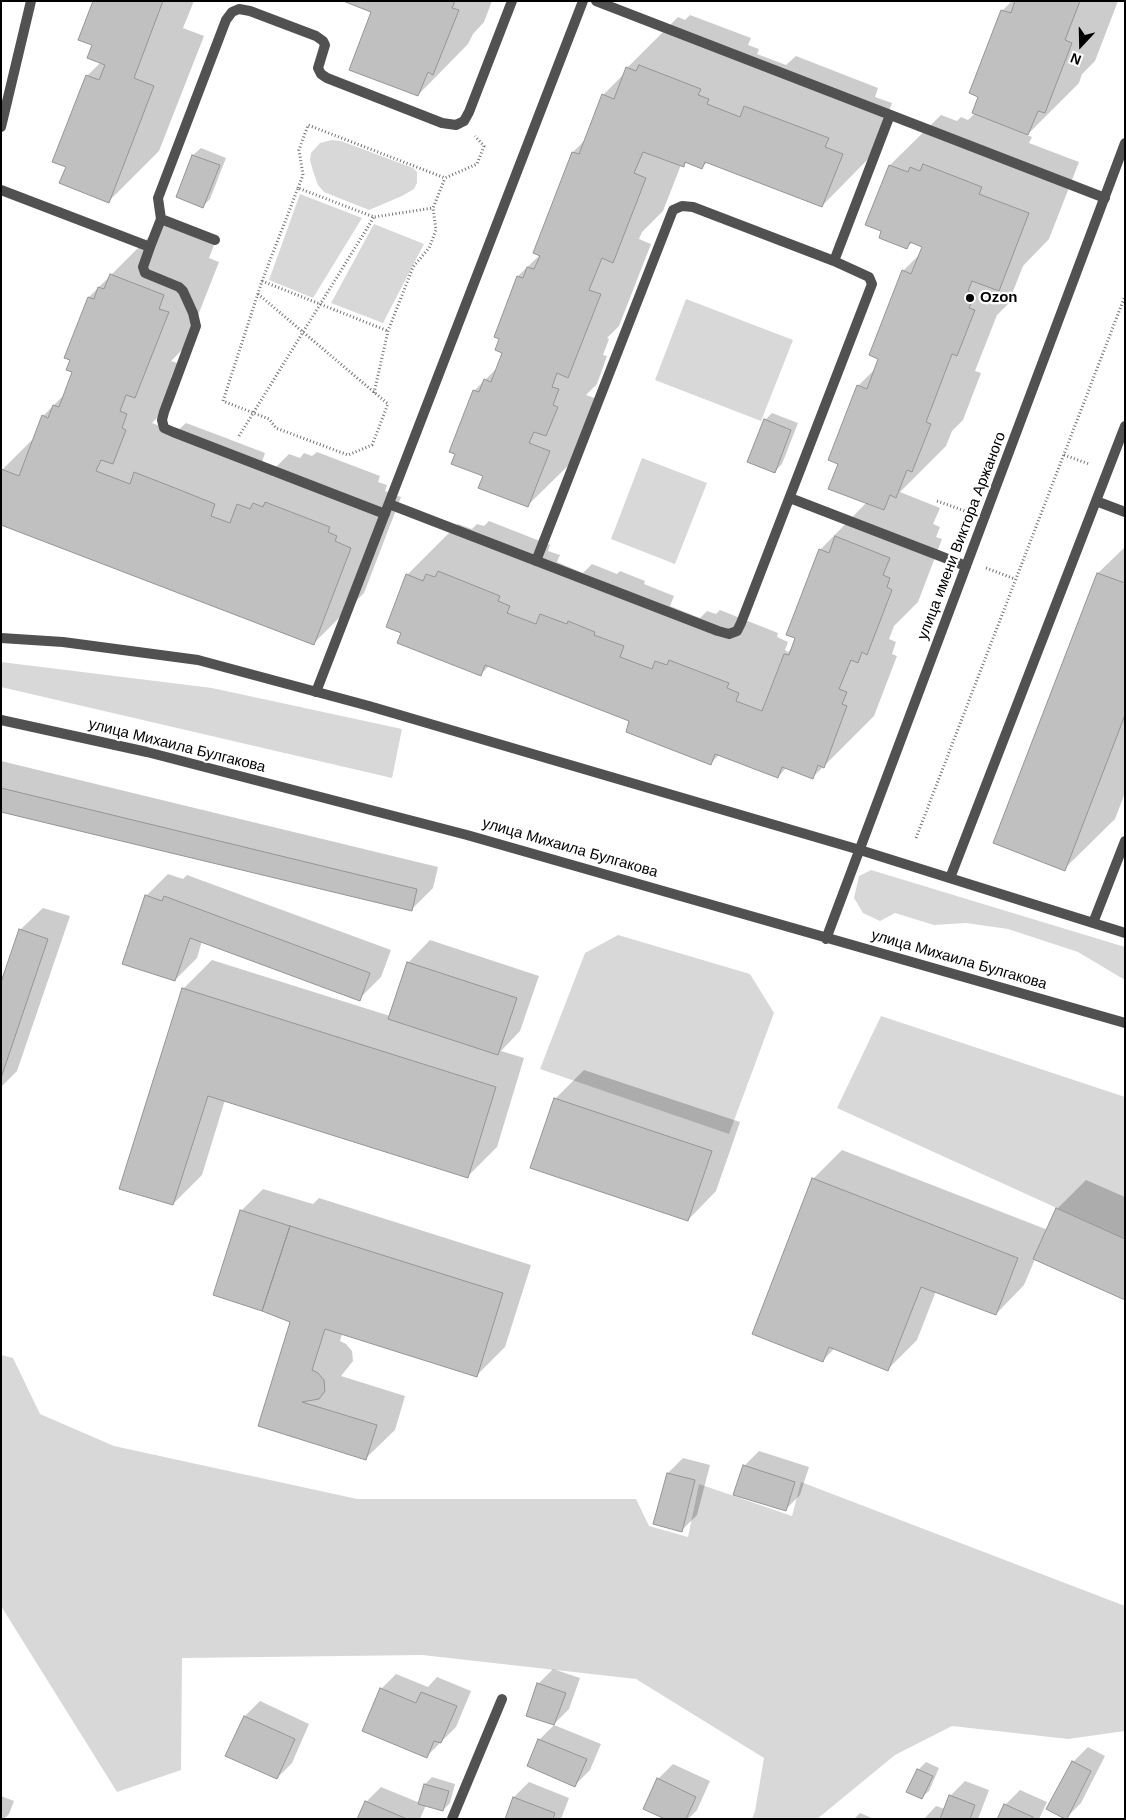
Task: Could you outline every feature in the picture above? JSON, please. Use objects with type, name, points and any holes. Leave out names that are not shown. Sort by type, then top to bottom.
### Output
[{"type":"street","points":[[1,127],[31,1]]},
{"type":"street","points":[[385,514],[164,428],[162,420],[164,412],[194,334],[196,320],[185,295],[179,287],[145,273],[143,267],[161,219],[158,198],[226,20],[232,12],[239,9],[250,11],[316,36],[325,45],[318,68],[321,74],[327,78],[442,123],[456,125],[464,121],[469,112],[512,1]]},
{"type":"street","points":[[316,692],[583,1]]},
{"type":"street","points":[[596,1],[1104,198]]},
{"type":"street","points":[[834,262],[890,115]]},
{"type":"street","name":"улица имени Виктора Аржаного","points":[[826,939],[1125,144]]},
{"type":"street","points":[[1,190],[150,247]]},
{"type":"street","points":[[389,504],[536,561],[718,631],[729,634],[737,631],[872,284],[869,277],[693,207],[682,206],[673,210],[536,561]]},
{"type":"street","points":[[161,219],[215,240]]},
{"type":"street","points":[[950,878],[1125,426]]},
{"type":"street","points":[[790,498],[966,566]]},
{"type":"street","points":[[1096,501],[1125,512]]},
{"type":"street","points":[[1,638],[63,642],[198,660],[316,692],[860,850],[1125,933]]},
{"type":"street","name":"улица Михаила Булгакова","points":[[1,720],[147,752],[467,834],[826,939],[1125,1023]]},
{"type":"street","points":[[1093,923],[1125,842]]},
{"type":"street","points":[[452,1819],[502,1699]]},
{"type":"path","points":[[258,294],[388,404],[372,445],[348,455],[276,428],[269,419],[223,401],[258,294],[262,282],[303,175],[299,150],[308,125],[444,178],[477,164],[480,156]]},
{"type":"path","points":[[374,393],[388,331],[413,267],[430,248],[436,230],[433,208],[444,178]]},
{"type":"path","points":[[298,188],[374,217],[433,208]]},
{"type":"path","points":[[238,436],[374,217]]},
{"type":"path","points":[[262,282],[388,331]]},
{"type":"path","points":[[916,838],[1125,296]]},
{"type":"path","points":[[1064,455],[1107,472]]},
{"type":"path","points":[[937,501],[966,512]]},
{"type":"path","points":[[983,567],[1015,580]]},
{"type":"shaded area","points":[[332,140],[341,141],[413,168],[417,172],[417,183],[414,189],[369,210],[324,192],[318,185],[313,171],[310,160],[311,153],[320,143]]},
{"type":"shaded area","points":[[300,194],[362,218],[313,298],[269,280]]},
{"type":"shaded area","points":[[374,224],[424,244],[383,323],[331,303]]},
{"type":"shaded area","points":[[686,299],[793,340],[761,421],[655,380]]},
{"type":"shaded area","points":[[642,458],[707,483],[675,564],[611,539]]},
{"type":"shaded area","points":[[1,662],[212,688],[402,729],[392,778],[1,687]]},
{"type":"shaded area","points":[[871,870],[1125,947],[1125,980],[1078,952],[1008,929],[966,923],[934,925],[895,913],[880,921],[863,913],[854,898],[859,876]]},
{"type":"shaded area","points":[[618,935],[750,974],[774,1013],[729,1134],[540,1069],[585,953]]},
{"type":"shaded area","points":[[881,1016],[1125,1097],[1125,1239],[837,1108]]},
{"type":"shaded area","points":[[1,1355],[13,1358],[40,1414],[114,1446],[357,1499],[636,1499],[649,1526],[688,1537],[699,1484],[792,1516],[801,1482],[1125,1606],[1125,1731],[1068,1739],[952,1726],[895,1755],[817,1819],[752,1819],[764,1758],[636,1679],[422,1655],[182,1658],[181,1770],[117,1792],[1,1606]]},
{"type":"building","points":[[93,1],[163,1],[134,78],[154,86],[109,203],[59,183],[66,167],[52,162],[86,75],[99,80],[105,65],[87,58],[92,45],[78,40]]},
{"type":"building","points":[[343,1],[455,1],[452,8],[459,10],[433,75],[428,72],[418,96],[349,70],[371,12]]},
{"type":"building","points":[[1015,1],[1080,1],[1065,40],[1072,43],[1045,113],[1038,111],[1028,135],[972,113],[978,97],[969,93],[1001,10],[1011,13]]},
{"type":"building","points":[[639,65],[701,89],[698,95],[709,99],[707,104],[740,117],[744,106],[829,138],[825,147],[843,154],[822,207],[705,162],[702,169],[685,162],[684,167],[643,152],[634,173],[646,178],[613,263],[602,258],[589,290],[601,294],[568,378],[557,373],[552,387],[559,389],[553,405],[558,407],[546,436],[534,432],[529,443],[550,451],[528,507],[478,488],[483,476],[451,464],[455,454],[449,452],[473,390],[479,392],[484,379],[491,382],[502,353],[495,350],[499,339],[494,337],[517,276],[523,278],[527,267],[534,269],[540,256],[533,253],[572,152],[579,154],[602,94],[614,99],[626,67],[636,71]]},
{"type":"building","points":[[192,155],[220,165],[203,208],[176,197]]},
{"type":"building","points":[[923,164],[982,187],[979,194],[1029,213],[999,291],[972,281],[968,291],[975,294],[969,308],[975,310],[957,356],[952,354],[926,422],[931,424],[912,472],[907,470],[896,498],[890,495],[884,510],[828,489],[838,464],[828,460],[857,385],[867,389],[878,359],[869,355],[902,270],[911,274],[922,247],[910,242],[907,249],[879,238],[881,231],[865,225],[889,165],[908,172],[910,167],[920,171]]},
{"type":"building","points":[[110,274],[164,295],[159,309],[169,312],[135,398],[126,395],[120,411],[127,414],[122,428],[126,430],[113,464],[101,460],[96,471],[130,484],[134,472],[215,504],[211,516],[230,523],[237,504],[250,509],[253,503],[263,507],[265,502],[330,527],[328,532],[337,536],[335,541],[351,548],[314,645],[1,525],[1,469],[19,476],[42,415],[48,418],[53,405],[59,407],[72,372],[66,370],[70,360],[64,358],[88,297],[94,299],[98,287],[104,289]]},
{"type":"building","points":[[764,419],[791,430],[775,473],[747,462]]},
{"type":"building","points":[[835,536],[890,558],[883,575],[890,578],[887,587],[892,590],[867,655],[862,652],[858,663],[851,660],[839,689],[847,692],[842,704],[847,706],[824,768],[818,765],[813,779],[782,767],[778,778],[715,754],[711,765],[626,732],[629,721],[485,665],[481,676],[397,643],[401,633],[386,627],[406,574],[423,581],[426,574],[435,577],[438,571],[500,596],[498,601],[510,606],[507,613],[536,624],[540,614],[567,624],[568,621],[595,632],[594,635],[624,646],[620,657],[652,669],[655,661],[667,665],[669,660],[729,683],[727,688],[739,693],[736,701],[762,711],[784,654],[789,655],[795,638],[786,635],[819,549],[829,553]]},
{"type":"building","points":[[1097,573],[1125,583],[1125,715],[1065,871],[993,843]]},
{"type":"building","points":[[1,788],[417,889],[412,911],[1,812]]},
{"type":"building","points":[[145,895],[162,901],[164,896],[370,973],[360,1001],[190,938],[175,981],[122,964]]},
{"type":"building","points":[[19,929],[48,939],[1,1078],[1,982]]},
{"type":"building","points":[[407,962],[517,998],[498,1055],[388,1019]]},
{"type":"building","points":[[182,988],[496,1087],[468,1178],[208,1096],[173,1205],[119,1189]]},
{"type":"building","points":[[554,1098],[712,1151],[688,1221],[530,1168]]},
{"type":"building","points":[[812,1178],[1018,1258],[996,1315],[921,1287],[888,1371],[829,1347],[823,1362],[752,1334]]},
{"type":"building","points":[[1056,1208],[1125,1239],[1125,1300],[1033,1259]]},
{"type":"building","points":[[240,1210],[290,1226],[262,1311],[213,1295]]},
{"type":"building","points":[[290,1226],[503,1293],[477,1377],[325,1329],[312,1370],[318,1373],[324,1380],[325,1391],[319,1399],[302,1402],[377,1425],[366,1460],[258,1426],[290,1322],[262,1311]]},
{"type":"building","points":[[743,1465],[795,1482],[786,1511],[733,1495]]},
{"type":"building","points":[[667,1473],[695,1480],[682,1532],[653,1524]]},
{"type":"building","points":[[537,1683],[566,1693],[554,1725],[526,1716]]},
{"type":"building","points":[[380,1688],[416,1703],[421,1692],[457,1706],[441,1743],[434,1741],[427,1758],[362,1731]]},
{"type":"building","points":[[244,1716],[295,1739],[277,1779],[225,1756]]},
{"type":"building","points":[[538,1739],[587,1759],[575,1787],[527,1766]]},
{"type":"building","points":[[1072,1761],[1091,1771],[1067,1819],[1065,1819],[1046,1809]]},
{"type":"building","points":[[917,1769],[933,1776],[922,1799],[906,1792]]},
{"type":"building","points":[[657,1778],[696,1797],[686,1819],[665,1819],[643,1809]]},
{"type":"building","points":[[424,1784],[449,1791],[443,1811],[418,1804]]},
{"type":"building","points":[[949,1795],[975,1805],[970,1819],[940,1819]]},
{"type":"building","points":[[513,1797],[555,1813],[553,1819],[505,1819]]},
{"type":"building","points":[[365,1801],[407,1819],[357,1819]]},
{"type":"building","points":[[1004,1804],[1033,1817],[1032,1819],[997,1819]]},
{"type":"place","name":"Ozon","points":[[970,298]]}]
